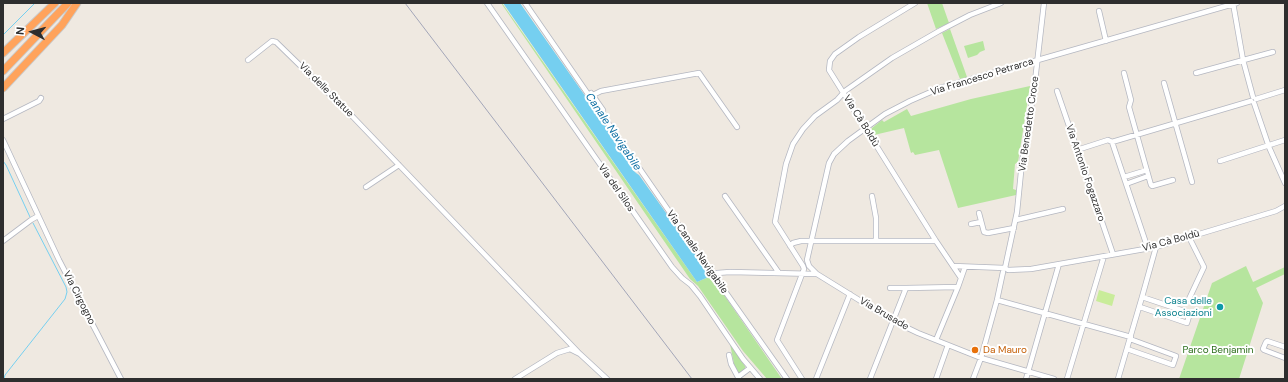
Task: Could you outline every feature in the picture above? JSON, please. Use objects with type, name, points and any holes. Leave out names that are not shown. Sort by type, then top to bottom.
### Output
[{"type":"highway","points":[[3,53],[55,3]]},
{"type":"highway","points":[[5,69],[68,3]]},
{"type":"highway","points":[[3,88],[62,25],[77,3]]},
{"type":"street","name":"Via del Silos","points":[[487,3],[672,267],[700,296],[750,368],[760,379]]},
{"type":"street","name":"Via Canale Navigabile","points":[[525,3],[787,379]]},
{"type":"street","name":"Via Cà Boldù","points":[[915,3],[859,37],[833,56],[829,63],[829,70],[936,241],[961,278]]},
{"type":"street","points":[[802,379],[777,340],[804,268],[775,222],[789,154],[793,144],[815,116],[892,58],[957,21],[1001,3]]},
{"type":"street","name":"Via Benedetto Croce","points":[[973,379],[981,358],[997,300],[1016,220],[1023,154],[1038,60],[1044,3]]},
{"type":"street","points":[[1235,3],[1243,60],[1254,100],[1269,146],[1285,183]]},
{"type":"street","name":"Via Francesco Petrarca","points":[[807,259],[829,163],[834,154],[842,145],[865,128],[897,108],[940,88],[1235,3]]},
{"type":"street","points":[[1099,11],[1106,41]]},
{"type":"street","name":"Via delle Statue","points":[[248,60],[272,41],[276,42],[342,106],[500,268],[580,354],[607,379]]},
{"type":"street","points":[[1196,73],[1273,52]]},
{"type":"street","points":[[593,95],[609,90],[699,72],[737,127]]},
{"type":"street","points":[[1124,73],[1131,100],[1129,107],[1152,186],[1174,180]]},
{"type":"street","points":[[1164,83],[1192,182]]},
{"type":"street","name":"Via Canale Navigabile","points":[[583,87],[593,95],[606,116],[609,124]]},
{"type":"street","points":[[1077,150],[1108,140],[1112,142],[1285,90]]},
{"type":"street","name":"Via Antonio Fogazzaro","points":[[1057,91],[1113,254]]},
{"type":"street","points":[[3,119],[39,101],[41,98]]},
{"type":"street","name":"Via Cirgogno","points":[[3,140],[38,216],[121,379]]},
{"type":"street","points":[[1220,161],[1285,140]]},
{"type":"street","points":[[1112,142],[1148,249]]},
{"type":"street","points":[[366,187],[398,165]]},
{"type":"street","points":[[1124,177],[1147,170]]},
{"type":"street","points":[[1126,184],[1148,176]]},
{"type":"street","points":[[725,196],[779,273]]},
{"type":"street","points":[[872,196],[876,218],[876,241]]},
{"type":"street","name":"Via Cà Boldù","points":[[953,266],[978,266],[995,268],[1000,271],[1031,269],[1148,249],[1276,211],[1285,206]]},
{"type":"street","points":[[1016,220],[1063,209]]},
{"type":"street","points":[[979,213],[984,232],[988,233],[1014,228]]},
{"type":"street","points":[[3,241],[38,216]]},
{"type":"street","points":[[971,224],[982,222]]},
{"type":"street","points":[[1189,237],[1204,266],[1189,299]]},
{"type":"street","points":[[790,246],[796,242],[936,241]]},
{"type":"street","points":[[1118,379],[1140,307],[1156,247]]},
{"type":"street","points":[[1067,379],[1104,256]]},
{"type":"street","points":[[798,258],[800,260],[807,259],[809,266],[817,274]]},
{"type":"street","points":[[1026,379],[1059,264]]},
{"type":"street","points":[[936,340],[965,267]]},
{"type":"street","name":"Via Brusade","points":[[714,275],[723,272],[817,274],[893,321],[981,358],[1054,379]]},
{"type":"street","points":[[890,288],[958,287]]},
{"type":"street","points":[[870,379],[906,288]]},
{"type":"street","points":[[816,379],[850,294]]},
{"type":"street","points":[[1140,307],[1187,323],[1190,313],[1142,297]]},
{"type":"street","points":[[997,300],[1084,323],[1130,338],[1176,356],[1173,365],[1127,349]]},
{"type":"street","points":[[1285,347],[1268,341],[1263,349],[1285,358]]},
{"type":"street","points":[[936,379],[948,344]]},
{"type":"street","points":[[517,379],[563,350],[573,350],[580,354]]},
{"type":"street","points":[[729,355],[731,364],[739,378],[750,368]]},
{"type":"green space","points":[[501,3],[697,282],[711,276],[782,379],[767,379],[743,351],[698,286],[690,279]]},
{"type":"green space","points":[[927,3],[942,3],[949,23],[936,29]]},
{"type":"green space","points":[[950,29],[967,77],[960,79],[942,33]]},
{"type":"green space","points":[[983,41],[985,50],[968,58],[964,46]]},
{"type":"green space","points":[[1030,86],[1018,162],[1015,164],[1013,189],[1016,190],[1016,195],[958,208],[939,150],[915,155],[913,152],[911,153],[904,128],[874,135],[871,131],[872,128],[882,120],[884,122],[907,109],[911,116],[971,99]]},
{"type":"green space","name":"Parco Benjamin","points":[[1246,266],[1253,282],[1285,267],[1285,274],[1256,288],[1263,303],[1239,379],[1179,379],[1212,283]]},
{"type":"green space","points":[[1099,290],[1115,295],[1112,306],[1096,301]]},
{"type":"green space","points":[[730,344],[745,366],[745,369],[740,373],[737,373],[735,369]]},
{"type":"water","points":[[503,3],[520,3],[621,147],[633,165],[632,169],[639,175],[711,276],[697,282]]},
{"type":"waterway","points":[[3,35],[35,3]]},
{"type":"waterway","points":[[3,161],[30,217]]},
{"type":"waterway","points":[[4,379],[5,375],[65,299],[67,292],[66,287],[33,223]]},
{"type":"railway","points":[[405,3],[692,379]]},
{"type":"place","name":"Casa delle Associazioni","points":[[1220,307]]},
{"type":"place","name":"Da Mauro","points":[[975,350]]},
{"type":"water label","name":"Canale Navigabile","points":[[613,132]]}]
